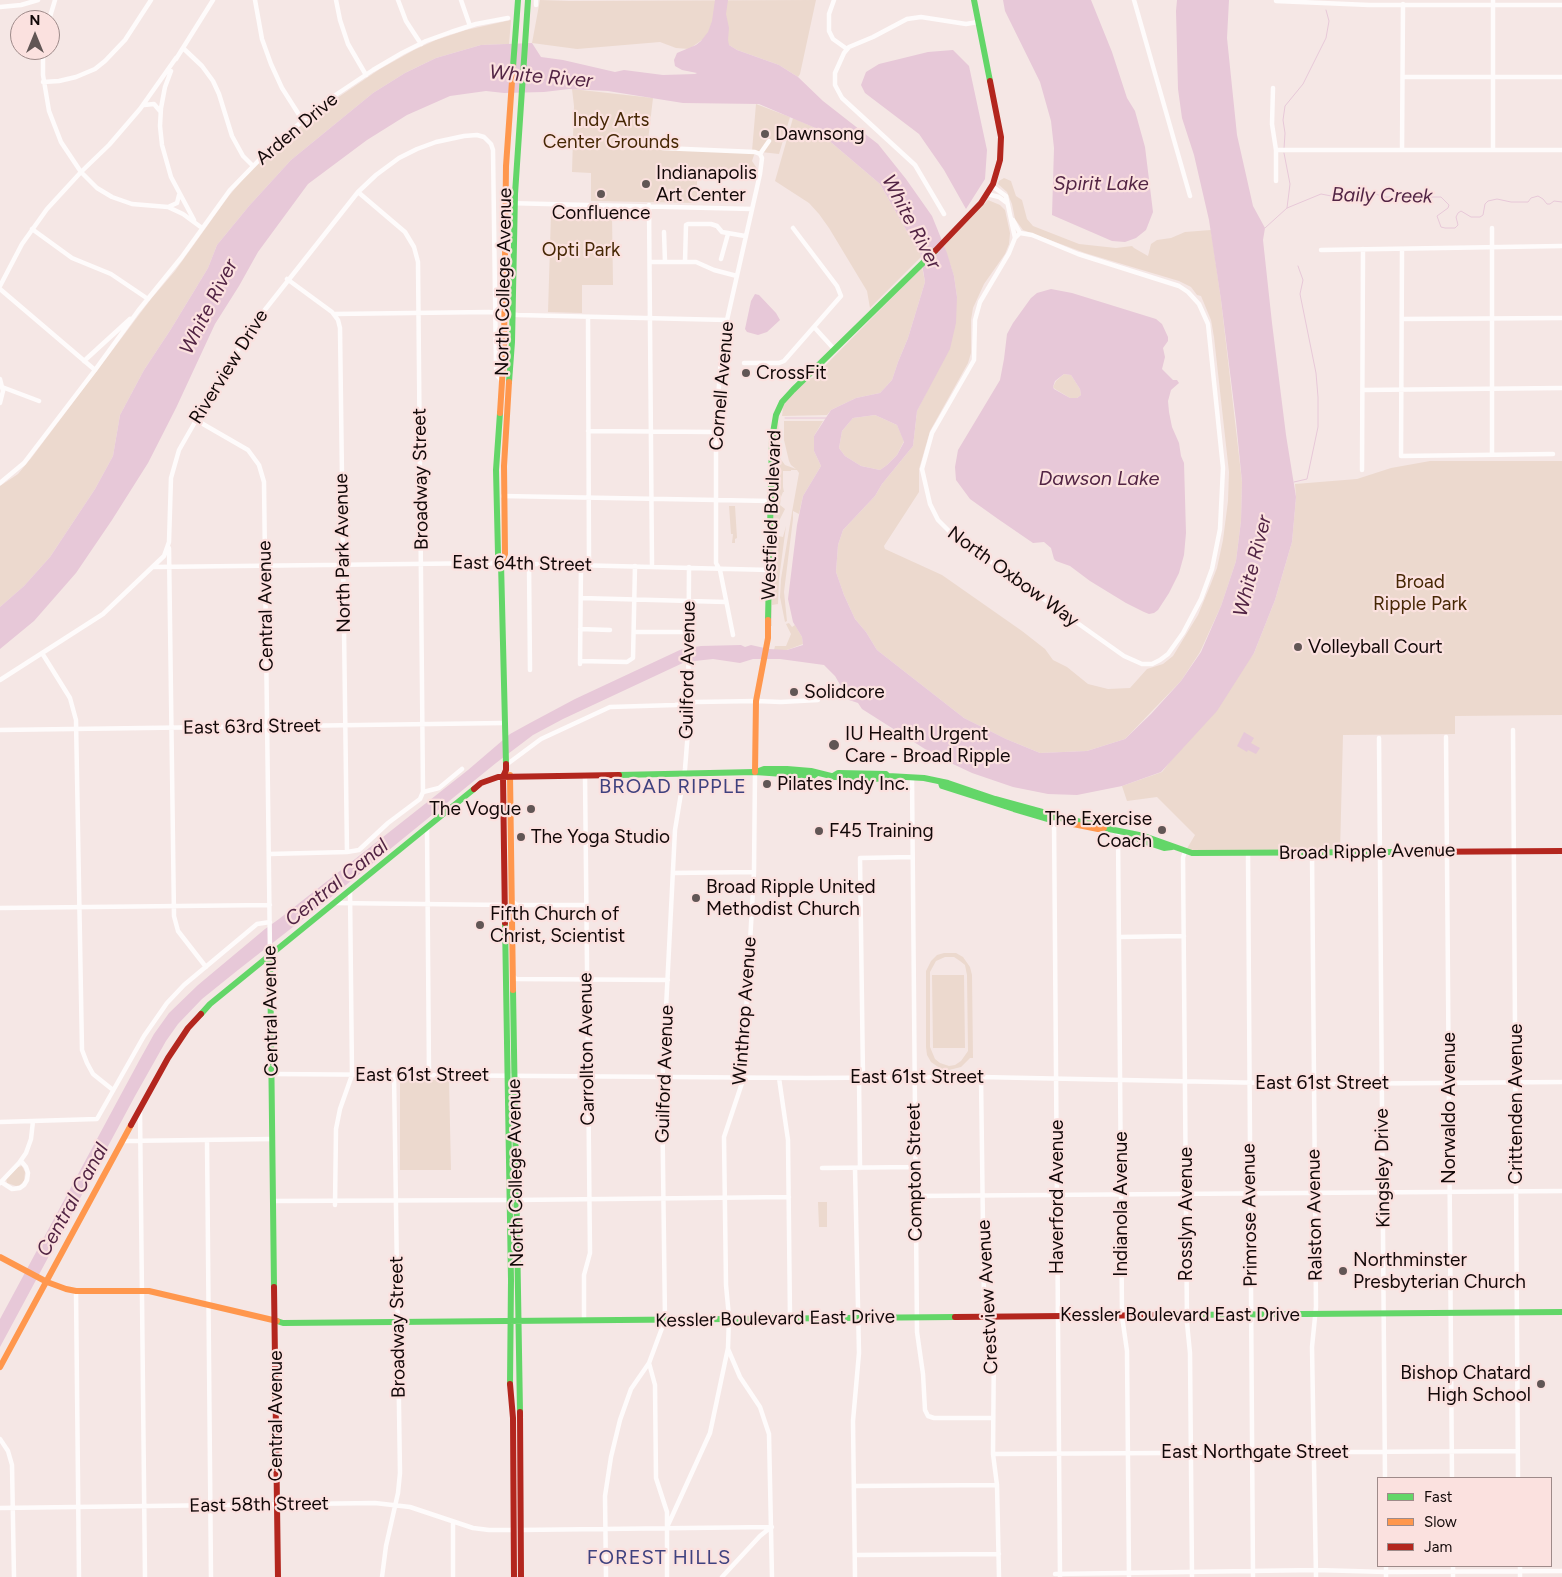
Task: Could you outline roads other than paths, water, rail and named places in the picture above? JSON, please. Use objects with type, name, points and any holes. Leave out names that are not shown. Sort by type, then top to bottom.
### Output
[{"type":"main road","name":"North College Avenue","points":[[514,1577],[517,1530],[519,1321],[506,1076],[512,905],[503,777],[506,765],[501,563],[498,554],[496,457],[502,381],[510,115],[518,0]]},
{"type":"main road","name":"North College Avenue","points":[[501,563],[505,554],[504,456],[511,359],[514,204],[528,0]]},
{"type":"main road","name":"Westfield Boulevard","points":[[756,700],[767,645],[772,436],[777,412],[787,396],[957,229],[992,186],[1000,160],[1001,137],[974,0]]},
{"type":"main road","name":"Winthrop Avenue","points":[[755,772],[756,700]]},
{"type":"main road","points":[[506,765],[511,777]]},
{"type":"main road","name":"Broad Ripple Avenue","points":[[0,1367],[172,1051],[190,1025],[214,1000],[490,778],[755,772],[764,769],[787,769],[811,771],[833,776],[886,779],[888,776],[912,777],[941,782],[1054,817],[1083,821],[1118,832],[1146,837],[1197,854],[1562,851]]},
{"type":"main road","name":"North College Avenue","points":[[511,777],[515,1076],[510,1321],[517,1530],[521,1577]]},
{"type":"main road","name":"Central Avenue","points":[[270,954],[278,1577]]},
{"type":"main road","name":"Kessler Boulevard East Drive","points":[[0,1257],[61,1288],[76,1291],[142,1290],[286,1324],[1562,1312]]},
{"type":"street","points":[[0,7],[21,5],[38,0]]},
{"type":"street","points":[[43,82],[70,79],[84,74],[109,58],[125,40],[151,0]]},
{"type":"street","points":[[95,370],[0,287],[13,260],[32,229],[80,172],[109,145],[143,105],[183,48],[213,0]]},
{"type":"street","points":[[255,0],[262,39],[271,64],[282,88],[303,120]]},
{"type":"street","points":[[336,0],[348,44],[366,75]]},
{"type":"street","points":[[398,0],[406,22],[421,44]]},
{"type":"street","points":[[461,0],[470,26]]},
{"type":"street","points":[[834,0],[829,14],[829,31],[833,39],[847,49]]},
{"type":"street","points":[[1134,0],[1190,196]]},
{"type":"street","points":[[1276,0],[1369,5],[1493,2],[1562,5]]},
{"type":"street","points":[[1492,150],[1493,2]]},
{"type":"street","points":[[1402,150],[1403,4]]},
{"type":"street","points":[[944,214],[915,165],[839,95],[835,83],[835,73],[847,49],[851,46],[873,37],[894,24],[913,17],[966,24],[978,22]]},
{"type":"street","name":"Arden Drive","points":[[84,361],[148,300],[237,182],[303,120],[334,96],[366,75],[421,44],[470,26],[508,18]]},
{"type":"street","points":[[183,48],[210,76],[219,94],[232,136],[242,154],[253,166]]},
{"type":"street","points":[[176,58],[167,81],[161,112],[161,135],[171,176],[194,221]]},
{"type":"street","points":[[43,60],[43,82],[47,105],[56,131],[80,172],[103,191],[123,201],[168,208],[183,214],[202,228]]},
{"type":"street","points":[[1403,77],[1562,77]]},
{"type":"street","points":[[1273,88],[1272,124],[1276,150],[1276,180]]},
{"type":"street","points":[[143,105],[154,104],[161,112]]},
{"type":"street","name":"Riverview Drive","points":[[0,680],[103,614],[154,567],[166,553],[169,539],[172,474],[181,446],[235,354],[287,279],[358,192],[386,167],[406,154],[436,142],[472,135],[484,137],[491,144],[494,185],[496,313]]},
{"type":"street","points":[[662,148],[755,152],[760,154],[769,141]]},
{"type":"street","points":[[1276,150],[1562,150]]},
{"type":"street","name":"Cornell Avenue","points":[[733,635],[719,567],[716,563],[715,432],[720,366],[727,320],[752,209],[762,158],[760,154]]},
{"type":"street","points":[[992,186],[1001,192],[1008,202],[1018,235]]},
{"type":"street","name":"Broadway Street","points":[[358,192],[399,226],[412,242],[418,262],[423,792]]},
{"type":"street","points":[[168,208],[177,203],[179,194]]},
{"type":"street","points":[[987,194],[1008,202]]},
{"type":"street","points":[[506,203],[752,209]]},
{"type":"street","points":[[650,206],[652,566]]},
{"type":"street","points":[[685,262],[686,225],[711,224],[717,226],[722,232],[745,236]]},
{"type":"street","points":[[744,363],[779,363],[784,361],[841,296],[836,286],[793,228]]},
{"type":"street","points":[[1492,228],[1492,455]]},
{"type":"street","points":[[32,229],[72,258],[110,274],[148,300]]},
{"type":"street","points":[[664,232],[665,262]]},
{"type":"street","points":[[721,259],[728,234]]},
{"type":"street","name":"North Oxbow Way","points":[[1018,235],[1032,235],[1078,254],[1179,286],[1194,297],[1208,324],[1224,468],[1220,530],[1212,569],[1201,599],[1183,633],[1168,654],[1152,664],[1142,664],[1124,656],[950,532],[935,517],[930,504],[922,469],[932,433],[972,364],[975,352],[978,306],[1018,235]]},
{"type":"street","points":[[1321,250],[1562,246]]},
{"type":"street","points":[[1362,470],[1363,249]]},
{"type":"street","points":[[1402,249],[1402,456],[1553,454]]},
{"type":"street","points":[[650,262],[701,263],[714,270],[737,276]]},
{"type":"street","points":[[287,279],[334,314],[496,313],[727,320]]},
{"type":"street","name":"Arden Drive","points":[[0,484],[24,462],[138,311]]},
{"type":"street","points":[[496,313],[497,375],[502,381]]},
{"type":"street","name":"North Park Avenue","points":[[334,314],[340,324],[347,852]]},
{"type":"street","points":[[588,317],[589,565]]},
{"type":"street","points":[[1402,319],[1562,318]]},
{"type":"street","points":[[814,327],[834,349]]},
{"type":"street","points":[[0,379],[2,387],[0,403]]},
{"type":"street","points":[[2,387],[39,401]]},
{"type":"street","points":[[1363,390],[1562,388]]},
{"type":"street","name":"Central Avenue","points":[[196,420],[243,447],[252,455],[259,465],[264,482],[270,954]]},
{"type":"street","points":[[588,431],[715,432]]},
{"type":"street","points":[[496,496],[770,501]]},
{"type":"street","points":[[169,539],[174,920],[178,931],[206,966]]},
{"type":"street","name":"East 64th Street","points":[[154,567],[501,563],[719,567],[770,570]]},
{"type":"street","points":[[529,564],[530,670]]},
{"type":"street","points":[[581,565],[580,662],[627,662],[632,660],[634,655],[634,566]]},
{"type":"street","name":"Guilford Avenue","points":[[649,1363],[664,1320],[663,1078],[675,830],[684,773],[688,731],[689,567]]},
{"type":"street","points":[[581,598],[726,602]]},
{"type":"street","points":[[580,629],[610,630]]},
{"type":"street","points":[[634,632],[689,632]]},
{"type":"street","points":[[42,653],[72,704],[77,729],[82,1050],[93,1074],[113,1090]]},
{"type":"street","points":[[506,765],[535,742],[610,707],[756,700],[782,702],[818,700]]},
{"type":"street","name":"East 63rd Street","points":[[0,730],[504,723]]},
{"type":"street","name":"Crittenden Avenue","points":[[1513,730],[1518,1477]]},
{"type":"street","name":"Norwaldo Avenue","points":[[1446,737],[1452,1477]]},
{"type":"street","name":"Kingsley Drive","points":[[1380,738],[1379,852],[1386,1477]]},
{"type":"street","points":[[269,854],[359,850],[388,823],[420,799],[423,792],[439,788],[462,769]]},
{"type":"street","name":"Winthrop Avenue","points":[[728,1348],[729,1319],[726,1284],[724,1137],[743,1077],[754,872],[755,772]]},
{"type":"street","name":"Carrollton Avenue","points":[[584,1321],[584,1273],[590,1256],[585,775]]},
{"type":"street","name":"Compton Street","points":[[912,777],[917,1317],[918,1342],[923,1374],[924,1408],[927,1415],[934,1418],[992,1418]]},
{"type":"street","name":"Haverford Avenue","points":[[1054,817],[1059,1453],[1058,1575]]},
{"type":"street","points":[[427,827],[429,1075]]},
{"type":"street","name":"Indianola Avenue","points":[[1118,832],[1122,1316],[1127,1353],[1129,1575]]},
{"type":"street","name":"Rosslyn Avenue","points":[[1185,850],[1183,858],[1187,1316],[1190,1353],[1192,1453],[1192,1575]]},
{"type":"street","name":"Ralston Avenue","points":[[1312,853],[1316,1314],[1312,1347],[1316,1577]]},
{"type":"street","name":"Primrose Avenue","points":[[1248,854],[1254,1577]]},
{"type":"street","points":[[856,1577],[853,1421],[859,1360],[857,1168],[861,1077],[860,858],[912,857]]},
{"type":"street","points":[[673,873],[754,872]]},
{"type":"street","points":[[335,1203],[336,1129],[352,1075],[350,890]]},
{"type":"street","points":[[333,903],[586,905]]},
{"type":"street","points":[[0,908],[270,905]]},
{"type":"street","points":[[0,1122],[97,1119],[144,1036],[158,1014],[178,991],[258,923],[270,923]]},
{"type":"street","points":[[1120,937],[1184,936]]},
{"type":"street","points":[[514,979],[668,980]]},
{"type":"street","name":"East 61st Street","points":[[272,1074],[663,1078],[981,1077],[1314,1084],[1562,1082]]},
{"type":"street","name":"Broadway Street","points":[[382,1577],[396,1505],[400,1473],[394,1075]]},
{"type":"street","name":"Crestview Avenue","points":[[981,1077],[984,1303],[993,1328],[994,1344],[992,1418],[993,1454],[997,1485],[999,1577]]},
{"type":"street","points":[[779,1078],[788,1137],[790,1318]]},
{"type":"street","points":[[140,1109],[145,1577]]},
{"type":"street","points":[[21,1161],[28,1172],[24,1185],[20,1188],[12,1188],[1,1183],[21,1161],[30,1145],[33,1121]]},
{"type":"street","points":[[123,1141],[273,1139]]},
{"type":"street","points":[[207,1140],[211,1577]]},
{"type":"street","points":[[822,1168],[915,1166]]},
{"type":"street","points":[[915,1196],[1562,1191]]},
{"type":"street","points":[[274,1201],[335,1203],[789,1197]]},
{"type":"street","points":[[76,1291],[79,1577]]},
{"type":"street","points":[[728,1348],[740,1377],[760,1407],[768,1428],[772,1577]]},
{"type":"street","points":[[667,1528],[710,1433],[728,1348]]},
{"type":"street","points":[[649,1363],[655,1386],[656,1478],[666,1509],[667,1577]]},
{"type":"street","points":[[606,1577],[606,1489],[615,1436],[633,1384],[649,1363]]},
{"type":"street","points":[[0,1439],[7,1449],[11,1461],[14,1577]]},
{"type":"street","name":"East Northgate Street","points":[[993,1454],[1517,1451]]},
{"type":"street","points":[[855,1486],[997,1485]]},
{"type":"street","name":"East 58th Street","points":[[0,1508],[375,1503],[417,1509],[453,1522],[487,1530],[772,1527]]},
{"type":"street","points":[[453,1522],[453,1577]]},
{"type":"street","points":[[722,1577],[760,1536],[772,1527]]},
{"type":"street","points":[[855,1555],[999,1554]]},
{"type":"street","points":[[1058,1575],[1192,1575],[1253,1571],[1316,1570],[1386,1575],[1453,1568],[1520,1574],[1562,1571]]},
{"type":"street","points":[[1453,1568],[1453,1577]]},
{"type":"water","points":[[715,0],[728,0],[726,14],[729,28],[729,45],[737,50],[779,65],[798,77],[823,101],[878,144],[932,216],[947,253],[954,276],[957,297],[956,323],[950,349],[917,411],[913,446],[882,484],[875,496],[843,530],[838,545],[836,572],[855,619],[877,650],[964,718],[1006,739],[1040,753],[1087,751],[1125,739],[1151,714],[1181,681],[1201,652],[1221,606],[1236,561],[1241,521],[1242,482],[1236,421],[1209,220],[1194,155],[1182,118],[1178,89],[1176,11],[1177,0],[1229,0],[1227,38],[1237,135],[1253,206],[1265,228],[1263,240],[1272,323],[1296,497],[1292,542],[1275,600],[1254,653],[1217,711],[1161,772],[1122,786],[1077,795],[1048,794],[1013,787],[972,773],[936,756],[862,709],[858,703],[849,700],[835,676],[824,665],[780,659],[753,659],[740,663],[713,659],[685,662],[533,735],[202,999],[178,1024],[166,1041],[135,1096],[0,1347],[0,1319],[139,1061],[154,1034],[169,1013],[198,985],[265,929],[468,770],[510,734],[575,699],[682,649],[701,646],[741,645],[745,647],[751,645],[787,650],[803,645],[802,637],[793,622],[788,599],[797,525],[803,496],[821,466],[814,451],[814,436],[831,410],[856,398],[880,393],[892,380],[908,338],[925,282],[920,252],[880,184],[813,127],[759,104],[683,103],[608,91],[569,89],[504,93],[486,91],[450,96],[407,115],[367,140],[308,184],[258,252],[215,324],[148,463],[112,520],[76,573],[34,621],[0,649],[0,607],[24,586],[50,557],[95,489],[113,456],[120,415],[144,370],[208,268],[217,245],[291,160],[373,93],[405,73],[436,58],[481,45],[532,43],[541,57],[615,72],[624,70],[663,75],[695,74],[697,73],[682,70],[675,66],[674,60],[677,53],[701,41],[708,32],[712,21]],"holes":[[[875,415],[897,425],[904,442],[897,455],[880,470],[861,466],[845,456],[839,448],[842,431],[853,418]]]},
{"type":"water","name":"Spirit Lake","points":[[1003,0],[1091,0],[1112,52],[1127,98],[1135,111],[1145,147],[1153,212],[1146,230],[1136,238],[1125,242],[1112,241],[1052,215],[1054,148],[1051,121],[1040,82],[1005,11]]},
{"type":"water","points":[[953,50],[969,66],[987,150],[985,179],[966,209],[944,170],[919,134],[865,93],[861,85],[866,72],[879,64],[928,52]]},
{"type":"water","name":"Dawson Lake","points":[[1051,289],[1072,293],[1156,319],[1162,324],[1168,337],[1168,341],[1163,348],[1165,357],[1162,369],[1179,383],[1171,390],[1168,401],[1172,427],[1179,443],[1184,463],[1186,533],[1184,555],[1179,573],[1169,593],[1154,613],[1149,614],[1126,603],[1070,566],[1056,561],[1051,548],[1044,542],[1033,543],[998,519],[970,499],[956,480],[955,467],[958,450],[1000,380],[1007,334],[1031,298],[1037,293]],"holes":[[[1064,374],[1071,375],[1080,389],[1081,395],[1077,398],[1070,398],[1053,387],[1055,381]]]},
{"type":"water","points":[[755,294],[759,295],[780,320],[767,332],[758,335],[747,332],[745,329],[751,301]]},
{"type":"water","points":[[1244,732],[1254,738],[1251,743],[1260,748],[1256,754],[1248,750],[1247,752],[1237,746]]},
{"type":"waterway","points":[[1284,149],[1285,133],[1283,120],[1285,106],[1303,84],[1326,38],[1329,21],[1326,10]]},
{"type":"waterway","points":[[1284,153],[1290,184],[1287,208]]},
{"type":"waterway","name":"Baily Creek","points":[[1265,228],[1287,208],[1321,194],[1347,199],[1368,197],[1373,193],[1384,197],[1441,197],[1449,205],[1448,208],[1437,216],[1441,227],[1445,228],[1455,228],[1458,225],[1456,217],[1461,211],[1471,217],[1480,217],[1483,215],[1485,204],[1488,201],[1497,199],[1511,202],[1528,202],[1531,198],[1538,196],[1547,204],[1554,201],[1562,202]]},
{"type":"waterway","points":[[1294,482],[1307,479],[1318,427],[1316,373],[1300,294],[1303,280],[1298,266]]},
{"type":"waterway","points":[[785,418],[826,418]]},
{"type":"place","name":"Dawnsong","points":[[765,134]]},
{"type":"place","name":"Indianapolis Art Center","points":[[646,184]]},
{"type":"place","name":"Confluence","points":[[601,194]]},
{"type":"place","name":"CrossFit","points":[[746,373]]},
{"type":"place","name":"Volleyball Court","points":[[1298,647]]},
{"type":"place","name":"Solidcore","points":[[794,692]]},
{"type":"place","name":"IU Health Urgent Care - Broad Ripple","points":[[834,745]]},
{"type":"place","name":"Pilates Indy Inc.","points":[[767,784]]},
{"type":"place","name":"The Vogue","points":[[531,809]]},
{"type":"place","name":"The Exercise Coach","points":[[1162,830]]},
{"type":"place","name":"F45 Training","points":[[819,831]]},
{"type":"place","name":"The Yoga Studio","points":[[521,837]]},
{"type":"place","name":"Broad Ripple United Methodist Church","points":[[696,898]]},
{"type":"place","name":"Fifth Church of Christ, Scientist","points":[[480,925]]},
{"type":"place","name":"Northminster Presbyterian Church","points":[[1343,1271]]},
{"type":"place","name":"Bishop Chatard High School","points":[[1541,1384]]},
{"type":"district","name":"BROAD RIPPLE","points":[[673,787]]},
{"type":"district","name":"FOREST HILLS","points":[[659,1558]]},
{"type":"water label","name":"White River","points":[[541,77]]},
{"type":"water label","name":"White River","points":[[911,222]]},
{"type":"water label","name":"White River","points":[[209,307]]},
{"type":"water label","name":"White River","points":[[1253,566]]},
{"type":"water label","name":"Central Canal","points":[[337,883]]},
{"type":"water label","name":"Central Canal","points":[[73,1200]]},
{"type":"park label","name":"Indy Arts Center Grounds","points":[[611,131]]},
{"type":"park label","name":"Opti Park","points":[[581,250]]},
{"type":"park label","name":"Broad Ripple Park","points":[[1420,593]]}]
